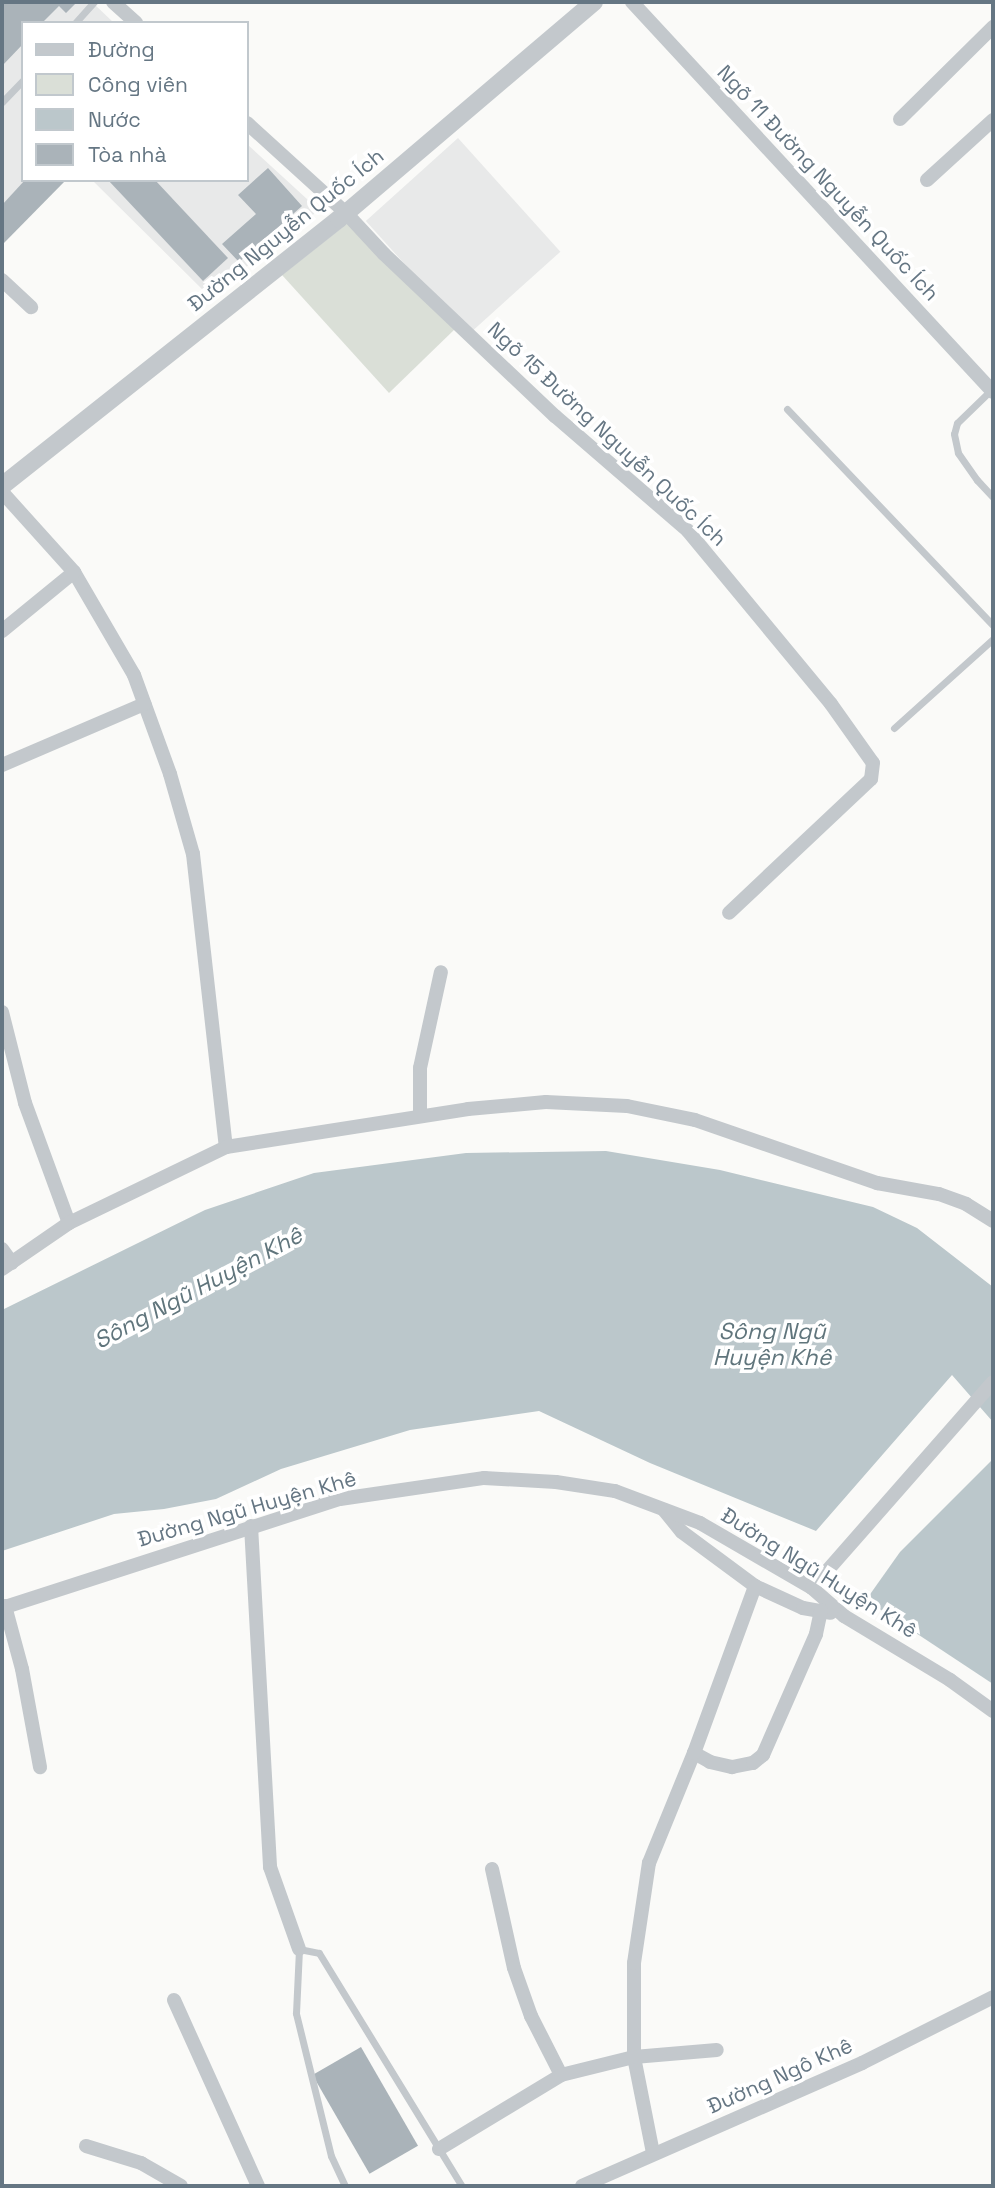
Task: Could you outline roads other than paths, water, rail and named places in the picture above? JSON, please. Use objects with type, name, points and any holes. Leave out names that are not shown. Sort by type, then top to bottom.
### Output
[{"type":"street","points":[[113,2],[134,21]]},
{"type":"street","name":"Đường Nguyễn Quốc Ích","points":[[2,486],[346,213],[594,2]]},
{"type":"street","name":"Ngõ 11 Đường Nguyễn Quốc Ích","points":[[632,2],[992,391]]},
{"type":"street","points":[[900,119],[993,27]]},
{"type":"street","points":[[927,180],[993,121]]},
{"type":"street","name":"Ngõ 15 Đường Nguyễn Quốc Ích","points":[[248,124],[346,213],[384,254],[555,416],[688,531],[831,704],[873,763],[871,779],[729,913]]},
{"type":"street","points":[[2,280],[31,307]]},
{"type":"street","points":[[2,492],[74,572],[134,675],[170,774],[193,854],[226,1147]]},
{"type":"street","points":[[2,631],[74,572]]},
{"type":"street","points":[[2,765],[145,704]]},
{"type":"street","points":[[420,1116],[420,1068],[441,972]]},
{"type":"street","points":[[2,1012],[25,1103],[69,1223]]},
{"type":"street","points":[[2,1249],[7,1266],[69,1223],[226,1147],[420,1116],[545,1102],[627,1106],[695,1120],[877,1183],[939,1194],[966,1204],[993,1221]]},
{"type":"street","points":[[811,1588],[993,1382]]},
{"type":"street","name":"Đường Ngũ Huyện Khê","points":[[4,1607],[340,1499],[484,1478],[556,1482],[615,1491],[700,1522],[811,1588],[844,1616],[950,1679],[993,1711]]},
{"type":"street","points":[[663,1509],[682,1532],[755,1586],[803,1608],[844,1616]]},
{"type":"street","points":[[251,1526],[270,1867],[299,1949]]},
{"type":"street","points":[[653,2153],[634,2057],[634,1963],[649,1863],[694,1753],[755,1586]]},
{"type":"street","points":[[4,1607],[22,1669],[40,1767]]},
{"type":"street","points":[[694,1753],[709,1762],[732,1767],[753,1763],[762,1755],[816,1634],[821,1611]]},
{"type":"street","points":[[492,1869],[501,1921],[514,1968],[531,2017],[561,2074]]},
{"type":"street","name":"Đường Ngô Khê","points":[[582,2186],[862,2063],[993,1997]]},
{"type":"street","points":[[174,2000],[258,2186]]},
{"type":"street","points":[[439,2149],[561,2074],[634,2057],[717,2050]]},
{"type":"street","points":[[86,2146],[141,2163],[181,2186]]},
{"type":"lane","points":[[77,21],[94,2]]},
{"type":"lane","points":[[2,102],[21,82]]},
{"type":"lane","points":[[992,391],[957,423],[954,434],[958,453],[977,481],[993,497]]},
{"type":"lane","points":[[787,409],[993,625]]},
{"type":"lane","points":[[894,728],[993,639]]},
{"type":"lane","points":[[345,2186],[331,2156],[296,2013],[299,1949],[318,1953],[462,2186]]},
{"type":"water","name":"Sông Ngũ Huyện Khê","points":[[606,1151],[720,1170],[873,1207],[917,1228],[993,1287],[993,1422],[952,1375],[816,1531],[650,1463],[539,1411],[410,1430],[281,1469],[216,1499],[164,1509],[114,1514],[2,1551],[2,1310],[205,1210],[314,1173],[466,1153]]},
{"type":"water","points":[[993,1459],[993,1684],[866,1600],[900,1552]]}]
